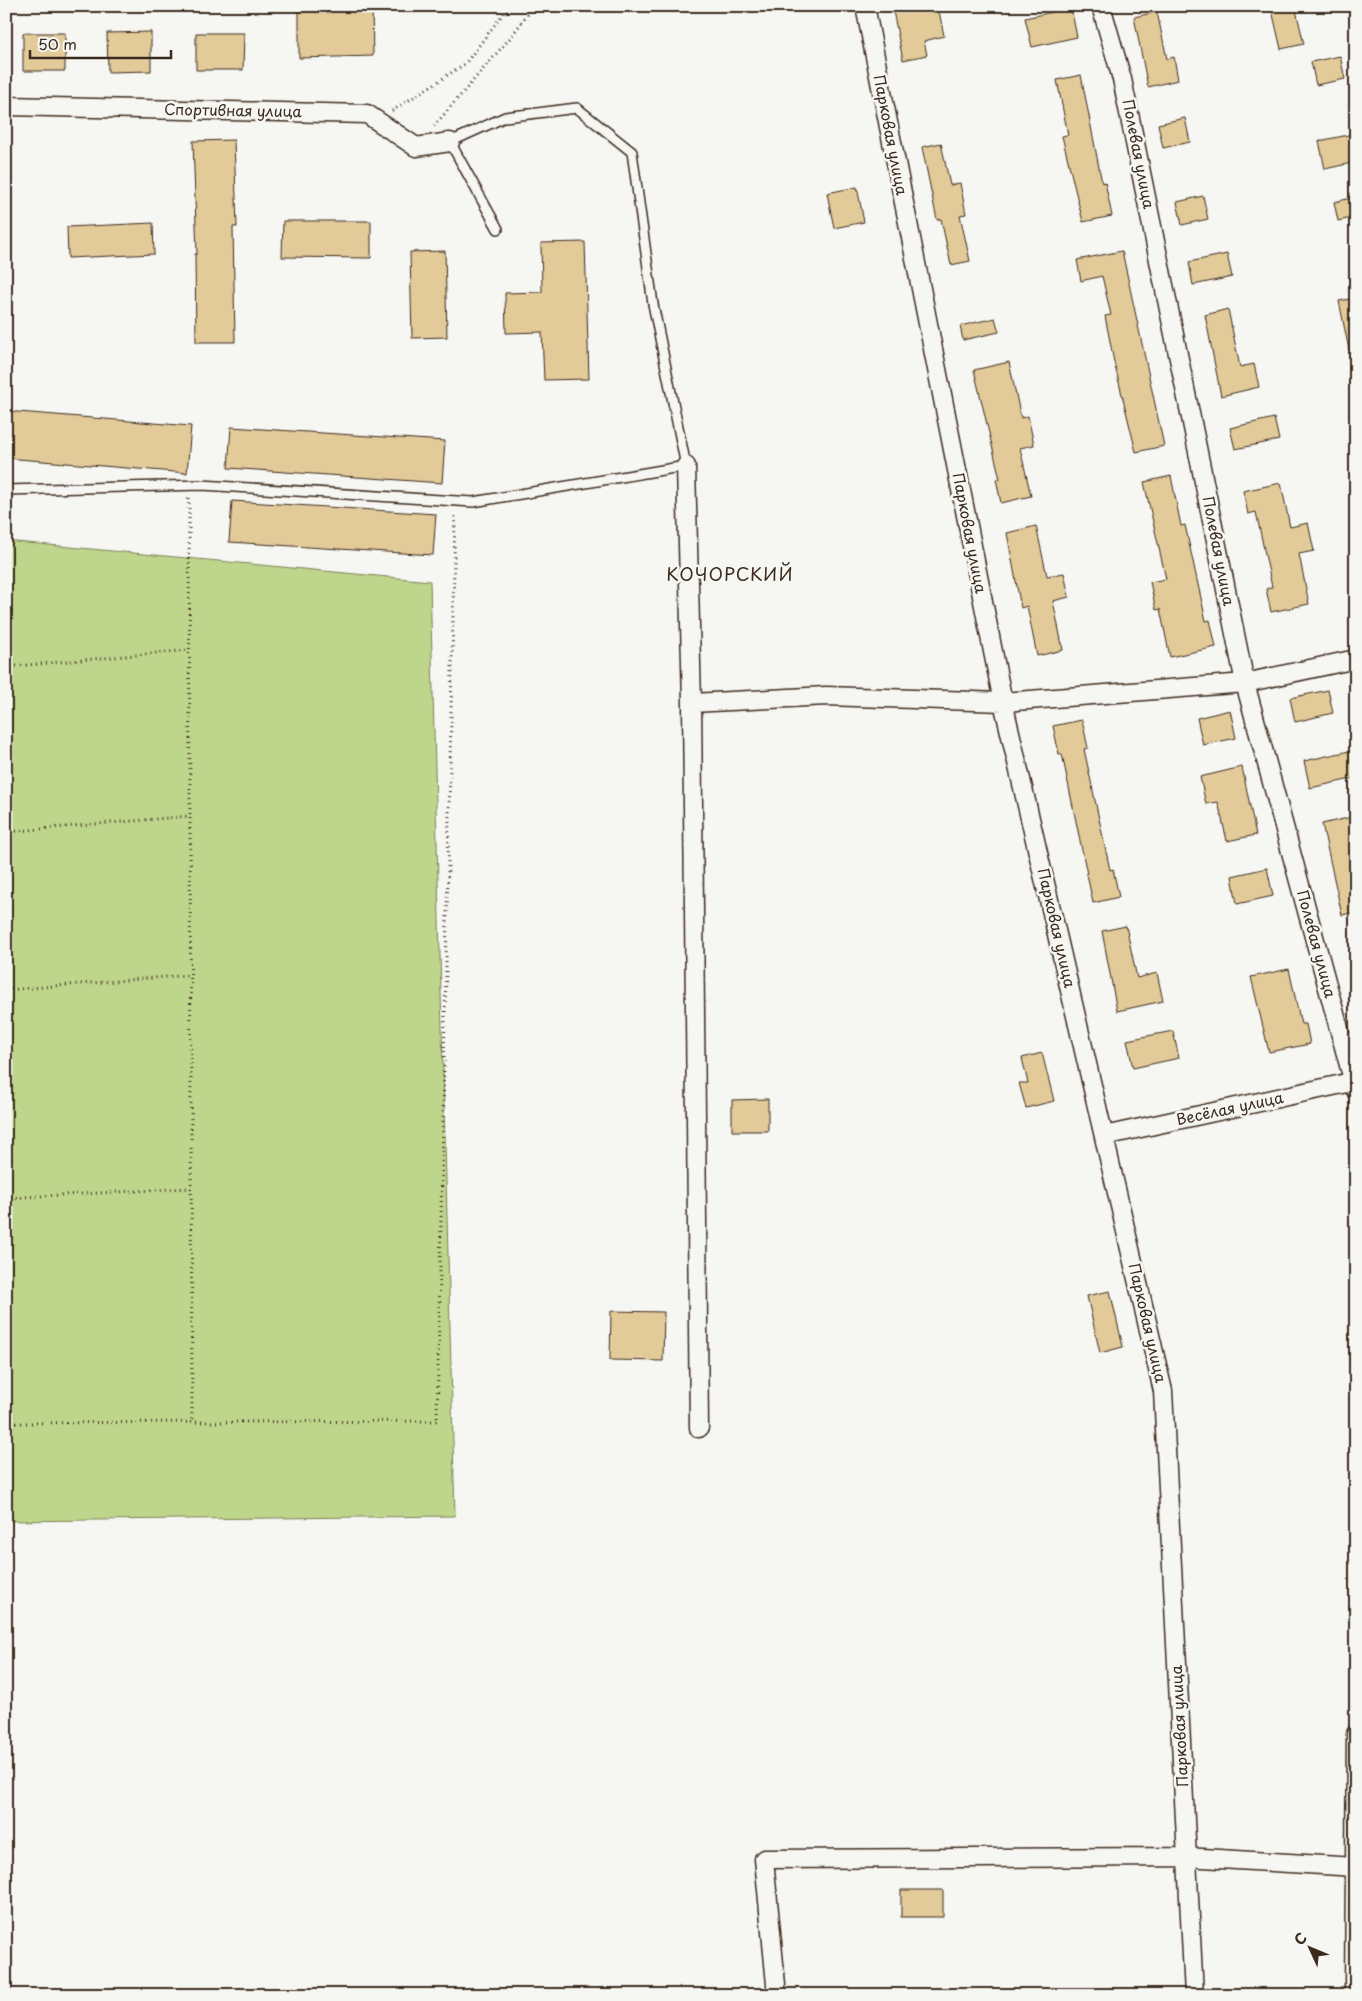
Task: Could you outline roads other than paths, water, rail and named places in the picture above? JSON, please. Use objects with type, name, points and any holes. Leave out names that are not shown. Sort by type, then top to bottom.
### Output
[{"type":"street","name":"Парковая улица","points":[[865,6],[1003,702],[1163,1391],[1194,1995]]},
{"type":"street","name":"Полевая улица","points":[[1101,6],[1122,79],[1245,682],[1355,1085]]},
{"type":"street","name":"Спортивная улица","points":[[6,106],[367,114],[416,147],[450,142]]},
{"type":"street","points":[[686,466],[692,704],[699,1428]]},
{"type":"street","points":[[692,704],[826,696],[1003,702],[1245,682],[1356,659]]},
{"type":"street","name":"Весёлая улица","points":[[1104,1136],[1355,1085]]},
{"type":"street","points":[[1354,1995],[1356,1734]]},
{"type":"street","points":[[777,1995],[764,1859],[1186,1857],[1355,1867]]},
{"type":"lane","points":[[6,490],[189,485],[473,502],[686,466],[653,304],[632,152],[577,108],[505,117],[450,142],[498,229]]},
{"type":"district","name":"КОЧОРСКИЙ","points":[[730,575]]}]
